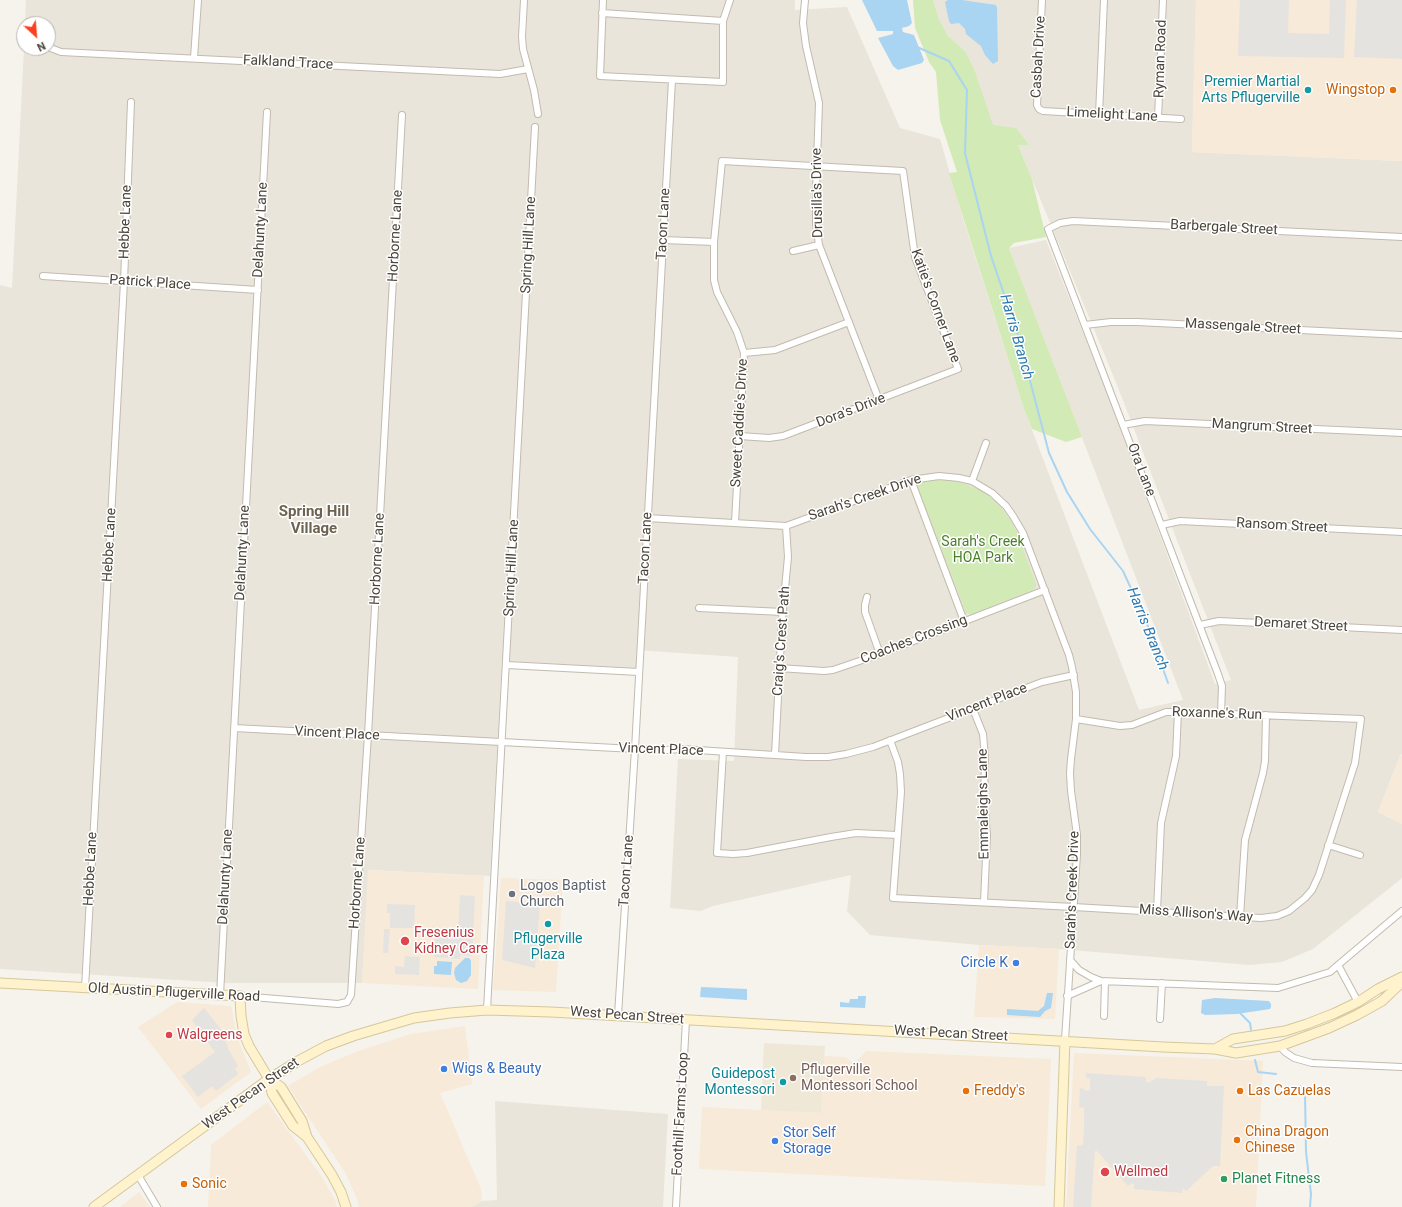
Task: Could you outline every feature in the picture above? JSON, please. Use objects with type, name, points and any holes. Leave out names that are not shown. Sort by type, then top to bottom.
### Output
[{"type":"main road","name":"West Pecan Street","points":[[1215,1049],[1233,1040],[1285,1031],[1307,1024],[1358,1002],[1378,989],[1402,977]]},
{"type":"main road","name":"West Pecan Street","points":[[94,1207],[269,1079],[298,1061],[320,1049],[353,1036],[414,1018],[487,1010],[1065,1040],[1215,1049],[1236,1052],[1280,1046],[1329,1028],[1382,1001],[1402,982]]},
{"type":"main road","name":"Old Austin Pflugerville Road","points":[[0,983],[240,996]]},
{"type":"main road","points":[[240,996],[240,1016],[244,1034],[269,1079],[272,1093],[293,1126],[307,1137],[332,1175],[341,1192],[346,1207]]},
{"type":"main road","points":[[1059,1207],[1065,1040]]},
{"type":"street","points":[[194,58],[198,0]]},
{"type":"street","points":[[524,0],[522,37],[523,49],[534,90],[538,114]]},
{"type":"street","points":[[603,0],[600,76],[723,82],[723,21],[730,0]]},
{"type":"street","name":"Drusilla's Drive","points":[[805,0],[803,23],[806,46],[819,103],[816,165],[816,224],[820,245],[879,400]]},
{"type":"street","name":"Casbah Drive","points":[[1042,0],[1037,105],[1039,109],[1043,111]]},
{"type":"street","points":[[1099,115],[1104,0]]},
{"type":"street","name":"Ryman Road","points":[[1158,118],[1163,0]]},
{"type":"street","points":[[602,13],[723,21]]},
{"type":"street","name":"Falkland Trace","points":[[56,50],[61,52],[500,74],[528,70]]},
{"type":"street","name":"Tacon Lane","points":[[618,1016],[635,749],[672,80]]},
{"type":"street","name":"Hebbe Lane","points":[[85,988],[124,282],[131,102]]},
{"type":"street","name":"Limelight Lane","points":[[1043,111],[1181,119]]},
{"type":"street","name":"Delahunty Lane","points":[[220,994],[267,112]]},
{"type":"street","name":"Horborne Lane","points":[[347,1002],[351,995],[368,735],[402,115]]},
{"type":"street","name":"Spring Hill Lane","points":[[487,1010],[535,127]]},
{"type":"street","name":"Sweet Caddie's Drive","points":[[735,523],[744,353],[737,332],[717,292],[714,280],[714,242],[722,161],[816,165]]},
{"type":"street","name":"Katie's Corner Lane","points":[[816,165],[903,171],[915,256],[958,369]]},
{"type":"street","name":"Barbergale Street","points":[[1048,229],[1060,223],[1073,221],[1402,237]]},
{"type":"street","name":"Ora Lane","points":[[1048,229],[1162,525],[1222,686],[1221,714]]},
{"type":"street","points":[[663,240],[714,242]]},
{"type":"street","points":[[793,252],[820,245]]},
{"type":"street","name":"Patrick Place","points":[[43,276],[258,290]]},
{"type":"street","points":[[744,353],[775,350],[849,322]]},
{"type":"street","name":"Massengale Street","points":[[1085,325],[1111,322],[1137,322],[1402,335]]},
{"type":"street","name":"Dora's Drive","points":[[740,436],[769,438],[783,436],[958,369]]},
{"type":"street","name":"Mangrum Street","points":[[1123,425],[1145,421],[1402,434]]},
{"type":"street","points":[[972,481],[986,443]]},
{"type":"street","name":"Sarah's Creek Drive","points":[[647,518],[786,526],[911,480],[939,476],[955,477],[972,481],[992,493],[1006,506],[1023,533],[1045,590],[1069,655],[1076,692],[1076,719],[1070,759],[1070,773],[1077,835],[1065,1040]]},
{"type":"street","points":[[911,480],[964,621]]},
{"type":"street","name":"Ransom Street","points":[[1162,525],[1180,521],[1402,532]]},
{"type":"street","name":"Craig's Crest Path","points":[[775,755],[779,668],[788,557],[786,526]]},
{"type":"street","name":"Coaches Crossing","points":[[779,668],[829,671],[880,654],[1045,590]]},
{"type":"street","points":[[867,597],[865,612],[880,654]]},
{"type":"street","points":[[699,608],[783,612]]},
{"type":"street","name":"Demaret Street","points":[[1200,625],[1219,621],[1402,630]]},
{"type":"street","points":[[506,665],[639,672]]},
{"type":"street","name":"Vincent Place","points":[[234,728],[501,743],[635,749],[682,749],[806,757],[840,755],[866,749],[1042,682],[1074,675]]},
{"type":"street","name":"Emmaleighs Lane","points":[[973,708],[983,734],[985,757],[984,799],[987,835],[984,902]]},
{"type":"street","name":"Roxanne's Run","points":[[1076,719],[1120,726],[1132,725],[1166,712],[1361,719]]},
{"type":"street","points":[[1157,911],[1161,823],[1176,756],[1178,712]]},
{"type":"street","points":[[1240,917],[1245,840],[1263,773],[1265,761],[1266,716]]},
{"type":"street","name":"Miss Allison's Way","points":[[897,835],[893,898],[1074,906],[1261,918],[1277,916],[1289,911],[1300,903],[1316,883],[1355,763],[1361,719]]},
{"type":"street","points":[[723,752],[717,853],[747,853],[856,833],[897,835],[900,774],[898,762],[890,740]]},
{"type":"street","points":[[1328,845],[1360,856]]},
{"type":"street","points":[[1070,960],[1079,970],[1091,977],[1103,981],[1278,988],[1330,972],[1402,911]]},
{"type":"street","points":[[1338,965],[1358,1002]]},
{"type":"street","points":[[1067,996],[1103,981]]},
{"type":"street","points":[[1103,981],[1104,1016]]},
{"type":"street","points":[[1160,1019],[1162,983]]},
{"type":"street","name":"Old Austin Pflugerville Road","points":[[240,996],[338,1004],[347,1002]]},
{"type":"street","name":"Foothill Farms Loop","points":[[676,1207],[686,1020]]},
{"type":"street","points":[[1280,1046],[1285,1052],[1294,1058],[1312,1063],[1402,1067]]},
{"type":"street","points":[[138,1174],[157,1207]]},
{"type":"shaded area","points":[[26,0],[795,0],[795,10],[847,7],[900,128],[940,139],[964,222],[1024,409],[1139,710],[1183,700],[1009,248],[1046,240],[1108,395],[1215,684],[1231,680],[1117,385],[1018,145],[997,143],[965,51],[948,36],[939,19],[933,0],[1196,0],[1192,152],[1402,161],[1402,754],[1378,812],[1402,824],[1401,879],[1313,949],[1282,962],[1250,965],[1059,949],[979,945],[870,935],[847,911],[851,875],[713,906],[701,911],[670,908],[678,759],[734,761],[738,657],[637,650],[636,668],[502,661],[490,876],[369,870],[362,983],[227,983],[0,969],[0,285],[12,288],[24,56],[56,56],[56,16],[25,16]]},
{"type":"shaded area","points":[[1196,0],[1402,0],[1402,161],[1192,152]]},
{"type":"shaded area","points":[[1240,0],[1289,0],[1288,33],[1329,34],[1330,0],[1346,0],[1344,58],[1238,56]]},
{"type":"shaded area","points":[[1357,0],[1402,0],[1402,59],[1354,57]]},
{"type":"shaded area","points":[[1212,79],[1229,80],[1228,86],[1211,85]]},
{"type":"shaded area","points":[[1400,756],[1402,756],[1402,824],[1378,812]]},
{"type":"shaded area","points":[[368,870],[484,876],[478,989],[362,983]]},
{"type":"shaded area","points":[[501,878],[563,880],[556,992],[493,990]]},
{"type":"shaded area","points":[[460,895],[475,896],[472,956],[460,955],[460,959],[434,957],[435,932],[458,933]]},
{"type":"shaded area","points":[[506,901],[540,904],[535,968],[502,960]]},
{"type":"shaded area","points":[[387,904],[415,905],[414,928],[390,928],[390,913],[387,913]]},
{"type":"shaded area","points":[[384,929],[390,929],[388,953],[383,953]]},
{"type":"shaded area","points":[[979,945],[1059,949],[1055,1019],[974,1017]]},
{"type":"shaded area","points":[[405,956],[420,957],[419,975],[395,974],[395,966],[404,967]]},
{"type":"shaded area","points":[[177,1002],[231,1006],[237,1037],[251,1072],[201,1109],[138,1027]]},
{"type":"shaded area","points":[[204,1008],[223,1032],[228,1048],[238,1066],[235,1069],[238,1074],[216,1091],[212,1086],[198,1097],[182,1076],[215,1052],[192,1020]]},
{"type":"shaded area","points":[[465,1026],[472,1084],[440,1093],[481,1189],[482,1201],[471,1207],[359,1207],[346,1174],[288,1086],[320,1067],[358,1051],[411,1034]]},
{"type":"shaded area","name":"Pflugerville Montessori School","points":[[764,1043],[825,1046],[821,1113],[761,1110]]},
{"type":"shaded area","points":[[866,1051],[1051,1059],[1045,1186],[699,1169],[702,1107],[821,1113],[824,1056],[846,1057],[854,1064]]},
{"type":"shaded area","points":[[1074,1053],[1263,1061],[1256,1207],[1066,1207]]},
{"type":"shaded area","points":[[1086,1073],[1146,1077],[1146,1082],[1157,1078],[1207,1081],[1207,1086],[1224,1086],[1220,1166],[1213,1166],[1186,1191],[1183,1188],[1182,1193],[1134,1189],[1134,1184],[1132,1183],[1128,1186],[1097,1151],[1095,1151],[1091,1207],[1073,1207],[1077,1146],[1083,1145],[1084,1129],[1084,1108],[1079,1107],[1080,1088],[1085,1089],[1085,1091],[1090,1090],[1090,1078],[1086,1078]]},
{"type":"shaded area","points":[[495,1101],[668,1114],[663,1207],[471,1207],[482,1201],[497,1200]]},
{"type":"shaded area","points":[[267,1102],[320,1174],[335,1200],[337,1207],[208,1207],[211,1145]]},
{"type":"shaded area","points":[[139,1192],[150,1207],[120,1207]]},
{"type":"green space","points":[[913,0],[933,0],[939,19],[948,36],[965,51],[974,69],[993,125],[1016,128],[1029,145],[1018,145],[1032,179],[1046,237],[1014,243],[1009,248],[1082,437],[1066,442],[1032,429],[1024,409],[949,173],[957,172],[940,120],[936,72],[929,62],[915,28]]},
{"type":"green space","name":"Sarah's Creek HOA Park","points":[[922,481],[955,481],[976,488],[1001,507],[1016,530],[1036,584],[1036,587],[1033,590],[972,614],[966,613],[918,488]]},
{"type":"water","points":[[862,0],[907,0],[912,23],[909,26],[902,28],[903,32],[914,35],[924,60],[922,63],[898,70],[893,66],[878,38],[893,34],[893,31],[877,31]]},
{"type":"water","points":[[948,0],[962,0],[996,5],[998,61],[993,64],[985,55],[981,46],[966,34],[965,29],[959,23],[951,24],[945,2]]},
{"type":"water","points":[[465,958],[469,958],[471,961],[471,975],[467,981],[461,983],[456,980],[454,973],[455,968]]},
{"type":"water","points":[[437,961],[452,962],[451,975],[434,974],[434,966],[437,966]]},
{"type":"water","points":[[701,987],[747,989],[747,1000],[700,997]]},
{"type":"water","points":[[1047,993],[1053,993],[1051,1008],[1045,1011],[1040,1017],[1007,1015],[1007,1009],[1038,1011],[1044,1006]]},
{"type":"water","points":[[858,996],[866,996],[865,1008],[840,1007],[840,1002],[849,1003],[850,999],[858,999]]},
{"type":"water","points":[[1215,998],[1269,1001],[1271,1007],[1270,1009],[1237,1014],[1205,1015],[1201,1013],[1202,1000]]},
{"type":"waterway","name":"Harris Branch","points":[[917,47],[949,61],[967,90],[965,153],[991,256],[1018,335],[1049,453],[1067,492],[1090,529],[1123,571],[1146,621],[1168,683]]},
{"type":"waterway","points":[[1240,1013],[1250,1023],[1251,1030]]},
{"type":"waterway","points":[[1255,1060],[1258,1072],[1276,1074]]},
{"type":"waterway","points":[[1300,1086],[1305,1092],[1306,1152],[1311,1194],[1310,1207]]},
{"type":"place","name":"Premier Martial Arts Pflugerville","points":[[1308,90]]},
{"type":"place","name":"Wingstop","points":[[1393,90]]},
{"type":"place","name":"Logos Baptist Church","points":[[512,894]]},
{"type":"place","name":"Pflugerville Plaza","points":[[548,924]]},
{"type":"place","name":"Fresenius Kidney Care","points":[[405,941]]},
{"type":"place","name":"Circle K","points":[[1016,963]]},
{"type":"place","name":"Walgreens","points":[[169,1035]]},
{"type":"place","name":"Wigs & Beauty","points":[[444,1069]]},
{"type":"place","name":"Pflugerville Montessori School","points":[[793,1078]]},
{"type":"place","name":"Guidepost Montessori","points":[[783,1082]]},
{"type":"place","name":"Freddy's","points":[[966,1091]]},
{"type":"place","name":"Las Cazuelas","points":[[1240,1091]]},
{"type":"place","name":"China Dragon Chinese","points":[[1237,1140]]},
{"type":"place","name":"Stor Self Storage","points":[[775,1141]]},
{"type":"place","name":"Wellmed","points":[[1105,1172]]},
{"type":"place","name":"Planet Fitness","points":[[1224,1179]]},
{"type":"place","name":"Sonic","points":[[184,1184]]},
{"type":"district","name":"Spring Hill Village","points":[[314,520]]}]
